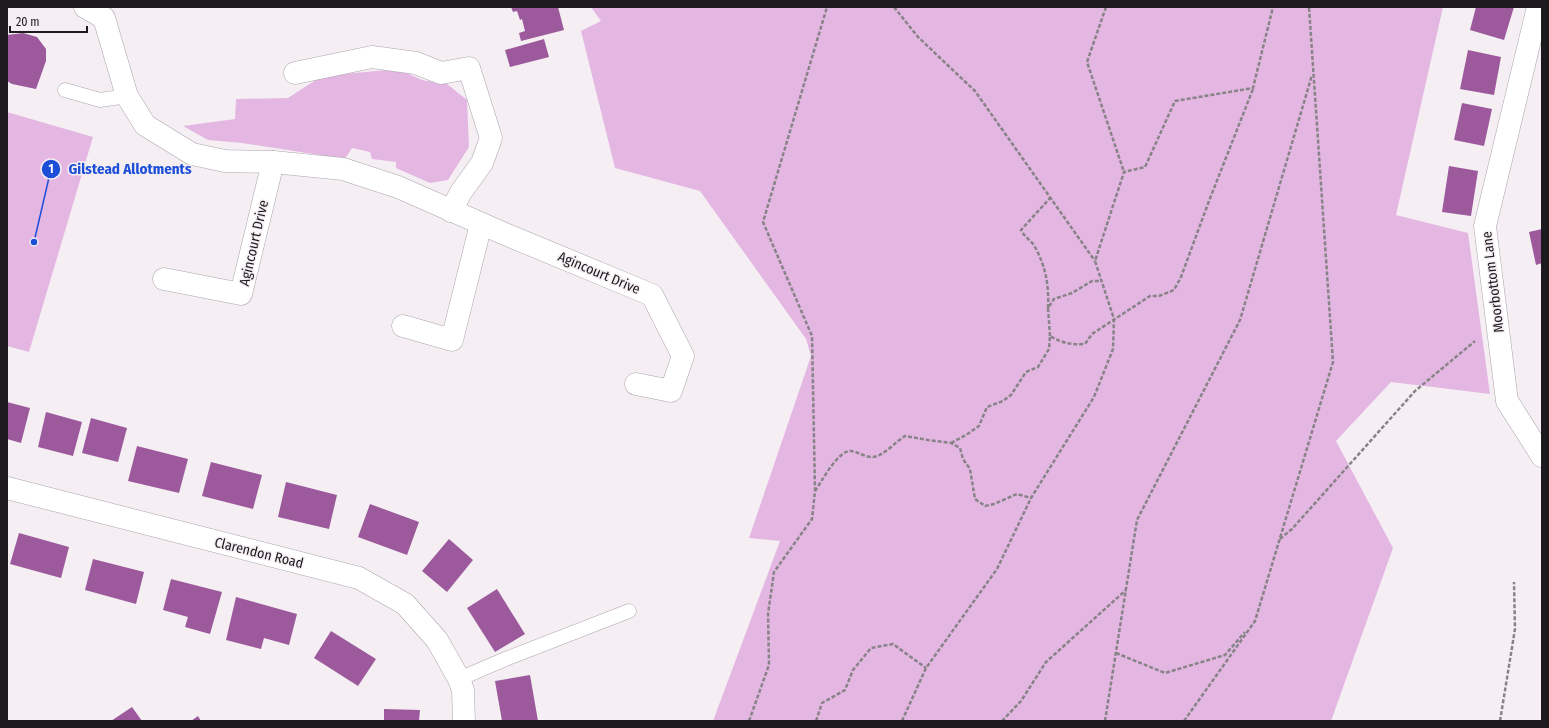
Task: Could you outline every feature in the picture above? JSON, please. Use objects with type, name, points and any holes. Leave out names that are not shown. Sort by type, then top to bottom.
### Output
[{"type":"street","name":"Agincourt Drive","points":[[85,7],[104,18],[127,96],[145,125],[192,154],[225,161],[273,162],[343,169],[398,187],[481,224],[652,295],[683,356],[671,391],[636,384]]},
{"type":"street","name":"Moorbottom Lane","points":[[1538,7],[1485,226],[1507,401],[1542,456]]},
{"type":"street","points":[[295,73],[372,57],[416,63],[441,73],[469,68],[491,138],[482,163],[461,192],[451,211]]},
{"type":"street","name":"Agincourt Drive","points":[[164,279],[242,294],[273,162]]},
{"type":"street","points":[[403,326],[452,340],[481,224]]},
{"type":"street","name":"Clarendon Road","points":[[7,488],[359,578],[405,604],[437,640],[461,685]]},
{"type":"street","points":[[461,685],[464,721]]},
{"type":"lane","points":[[65,90],[100,100],[127,96]]},
{"type":"lane","points":[[461,685],[508,658],[629,611]]},
{"type":"path","points":[[749,721],[768,665],[768,614],[774,572],[812,519],[815,491],[812,336],[763,222],[827,7]]},
{"type":"path","points":[[894,7],[918,37],[975,91],[1095,261],[1114,319],[1113,349],[1094,397],[1031,498],[997,569],[926,668],[902,721]]},
{"type":"path","points":[[1095,261],[1124,172],[1086,62],[1106,7]]},
{"type":"path","points":[[1050,336],[1061,343],[1074,345],[1084,344],[1092,334],[1150,296],[1160,296],[1174,290],[1181,277],[1253,88],[1272,7]]},
{"type":"path","points":[[1184,721],[1255,621],[1332,362],[1309,7]]},
{"type":"path","points":[[1105,721],[1137,520],[1240,320],[1313,72]]},
{"type":"path","points":[[1124,172],[1145,166],[1175,101],[1253,88]]},
{"type":"path","points":[[951,443],[979,426],[986,407],[1003,402],[1011,395],[1026,372],[1038,368],[1049,349],[1049,292],[1045,268],[1034,245],[1024,237],[1021,230],[1050,198]]},
{"type":"path","points":[[1048,308],[1054,299],[1072,293],[1092,281],[1101,281]]},
{"type":"path","points":[[1279,539],[1292,529],[1415,391],[1498,324]]},
{"type":"path","points":[[815,491],[841,454],[850,451],[872,457],[884,454],[896,441],[905,436],[951,443],[960,448],[962,459],[970,470],[975,499],[985,506],[994,504],[1016,494],[1031,498]]},
{"type":"path","points":[[1500,721],[1515,629],[1514,582]]},
{"type":"path","points":[[1002,721],[1021,701],[1046,662],[1126,590]]},
{"type":"path","points":[[1116,653],[1165,673],[1225,655],[1255,621]]},
{"type":"path","points":[[816,721],[822,704],[845,690],[853,670],[871,648],[892,644],[926,668]]},
{"type":"shaded area","points":[[591,7],[1443,7],[1396,215],[1468,233],[1490,394],[1391,382],[1336,441],[1393,548],[1331,721],[713,721],[780,541],[749,538],[811,356],[806,339],[700,191],[615,168],[581,31],[601,21]]},
{"type":"shaded area","points":[[398,69],[422,80],[447,84],[467,100],[469,147],[448,180],[430,183],[396,168],[396,162],[372,159],[370,152],[352,148],[345,159],[242,143],[208,140],[183,126],[235,119],[236,99],[288,98],[322,76]]},
{"type":"shaded area","points":[[7,112],[93,137],[29,352],[7,346]]},
{"type":"building","points":[[511,7],[558,7],[564,30],[521,41],[519,33],[525,31],[522,19],[520,20],[517,11],[513,12]]},
{"type":"building","points":[[1476,7],[1514,7],[1504,40],[1470,30]]},
{"type":"building","points":[[23,33],[37,37],[46,49],[46,61],[36,89],[12,84],[7,81],[7,35]]},
{"type":"building","points":[[544,39],[549,57],[510,67],[505,50]]},
{"type":"building","points":[[1468,50],[1501,57],[1494,95],[1460,89]]},
{"type":"building","points":[[1462,103],[1492,109],[1484,146],[1454,140]]},
{"type":"building","points":[[1449,166],[1478,171],[1471,216],[1442,212]]},
{"type":"building","points":[[1542,229],[1542,263],[1536,265],[1529,232]]},
{"type":"building","points":[[7,402],[30,408],[21,443],[7,439]]},
{"type":"building","points":[[46,412],[82,422],[73,456],[38,447]]},
{"type":"building","points":[[91,418],[127,428],[118,462],[82,453]]},
{"type":"building","points":[[137,446],[188,459],[179,493],[128,481]]},
{"type":"building","points":[[211,462],[262,475],[253,509],[202,496]]},
{"type":"building","points":[[286,482],[337,495],[329,529],[278,517]]},
{"type":"building","points":[[370,504],[419,522],[407,555],[358,537]]},
{"type":"building","points":[[19,533],[69,547],[61,578],[10,564]]},
{"type":"building","points":[[449,539],[473,560],[447,592],[422,571]]},
{"type":"building","points":[[93,559],[144,572],[136,604],[85,590]]},
{"type":"building","points":[[171,579],[222,592],[210,634],[185,627],[188,617],[163,610]]},
{"type":"building","points":[[497,589],[525,634],[495,652],[467,608]]},
{"type":"building","points":[[236,597],[297,614],[289,645],[264,638],[261,649],[226,640]]},
{"type":"building","points":[[331,631],[376,659],[358,686],[314,658]]},
{"type":"building","points":[[530,675],[538,721],[502,721],[495,681]]},
{"type":"building","points":[[132,707],[142,721],[111,721]]},
{"type":"building","points":[[384,709],[420,710],[419,721],[384,721]]},
{"type":"building","points":[[198,716],[201,721],[191,721]]},
{"type":"place","name":"Gilstead Allotments","points":[[34,242]]}]
